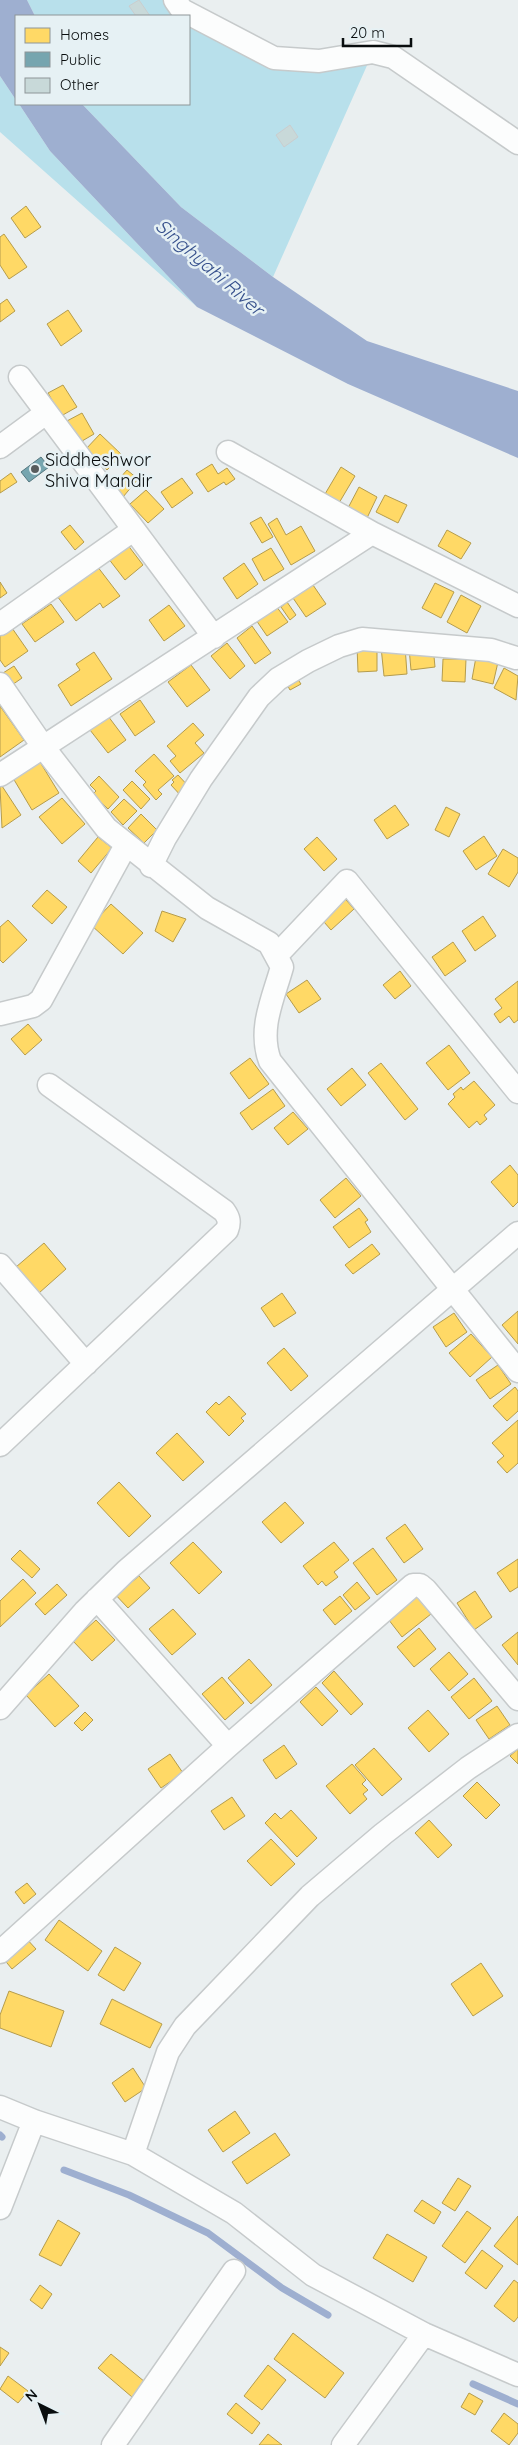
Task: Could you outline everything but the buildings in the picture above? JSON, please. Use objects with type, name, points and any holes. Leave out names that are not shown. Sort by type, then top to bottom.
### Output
[{"type":"street","points":[[175,0],[182,10],[274,58],[319,60],[373,52],[394,56],[518,143]]},
{"type":"street","points":[[20,377],[214,637]]},
{"type":"street","points":[[0,447],[46,413]]},
{"type":"street","points":[[228,452],[372,533],[518,606]]},
{"type":"street","points":[[0,624],[133,530]]},
{"type":"street","points":[[0,775],[372,533]]},
{"type":"street","points":[[151,866],[164,838],[206,771],[259,697],[278,679],[308,661],[339,646],[362,639],[491,650],[516,658]]},
{"type":"street","points":[[0,684],[44,748],[106,828],[151,866],[207,908],[269,943],[282,967],[264,1031],[264,1047],[270,1061],[518,1371]]},
{"type":"street","points":[[0,1014],[33,1006],[41,1000],[126,845]]},
{"type":"street","points":[[277,955],[347,881],[518,1092]]},
{"type":"street","points":[[0,1445],[227,1230],[229,1219],[224,1211],[49,1086]]},
{"type":"street","points":[[0,1708],[97,1600],[126,1571],[518,1233]]},
{"type":"street","points":[[0,1265],[86,1364]]},
{"type":"street","points":[[0,1952],[228,1746],[413,1585],[417,1584],[426,1590],[518,1700]]},
{"type":"street","points":[[97,1600],[228,1746]]},
{"type":"street","points":[[133,2154],[168,2052],[185,2026],[310,1896],[382,1834],[468,1768],[518,1735]]},
{"type":"street","points":[[0,2106],[34,2121],[133,2154],[234,2213],[313,2275],[424,2334],[518,2375]]},
{"type":"street","points":[[0,2208],[34,2121]]},
{"type":"street","points":[[113,2445],[234,2271]]},
{"type":"street","points":[[343,2445],[424,2334]]},
{"type":"shaded area","points":[[27,0],[175,0],[274,58],[373,52],[273,277],[181,207],[83,105],[190,105],[190,15],[34,15]]},
{"type":"shaded area","points":[[0,76],[15,98],[15,105],[20,105],[50,151],[197,307],[0,132]]},
{"type":"water","points":[[0,0],[27,0],[34,15],[15,15],[15,98],[0,76]]},
{"type":"water","name":"Singhyahi River","points":[[20,105],[83,105],[181,207],[273,277],[367,341],[518,391],[518,458],[348,384],[197,307],[50,151]]},
{"type":"waterway","points":[[64,2170],[129,2195],[208,2233],[282,2288],[328,2315]]},
{"type":"waterway","points":[[473,2384],[518,2404]]},
{"type":"place","name":"Siddheshwor Shiva Mandir","points":[[35,469]]}]
